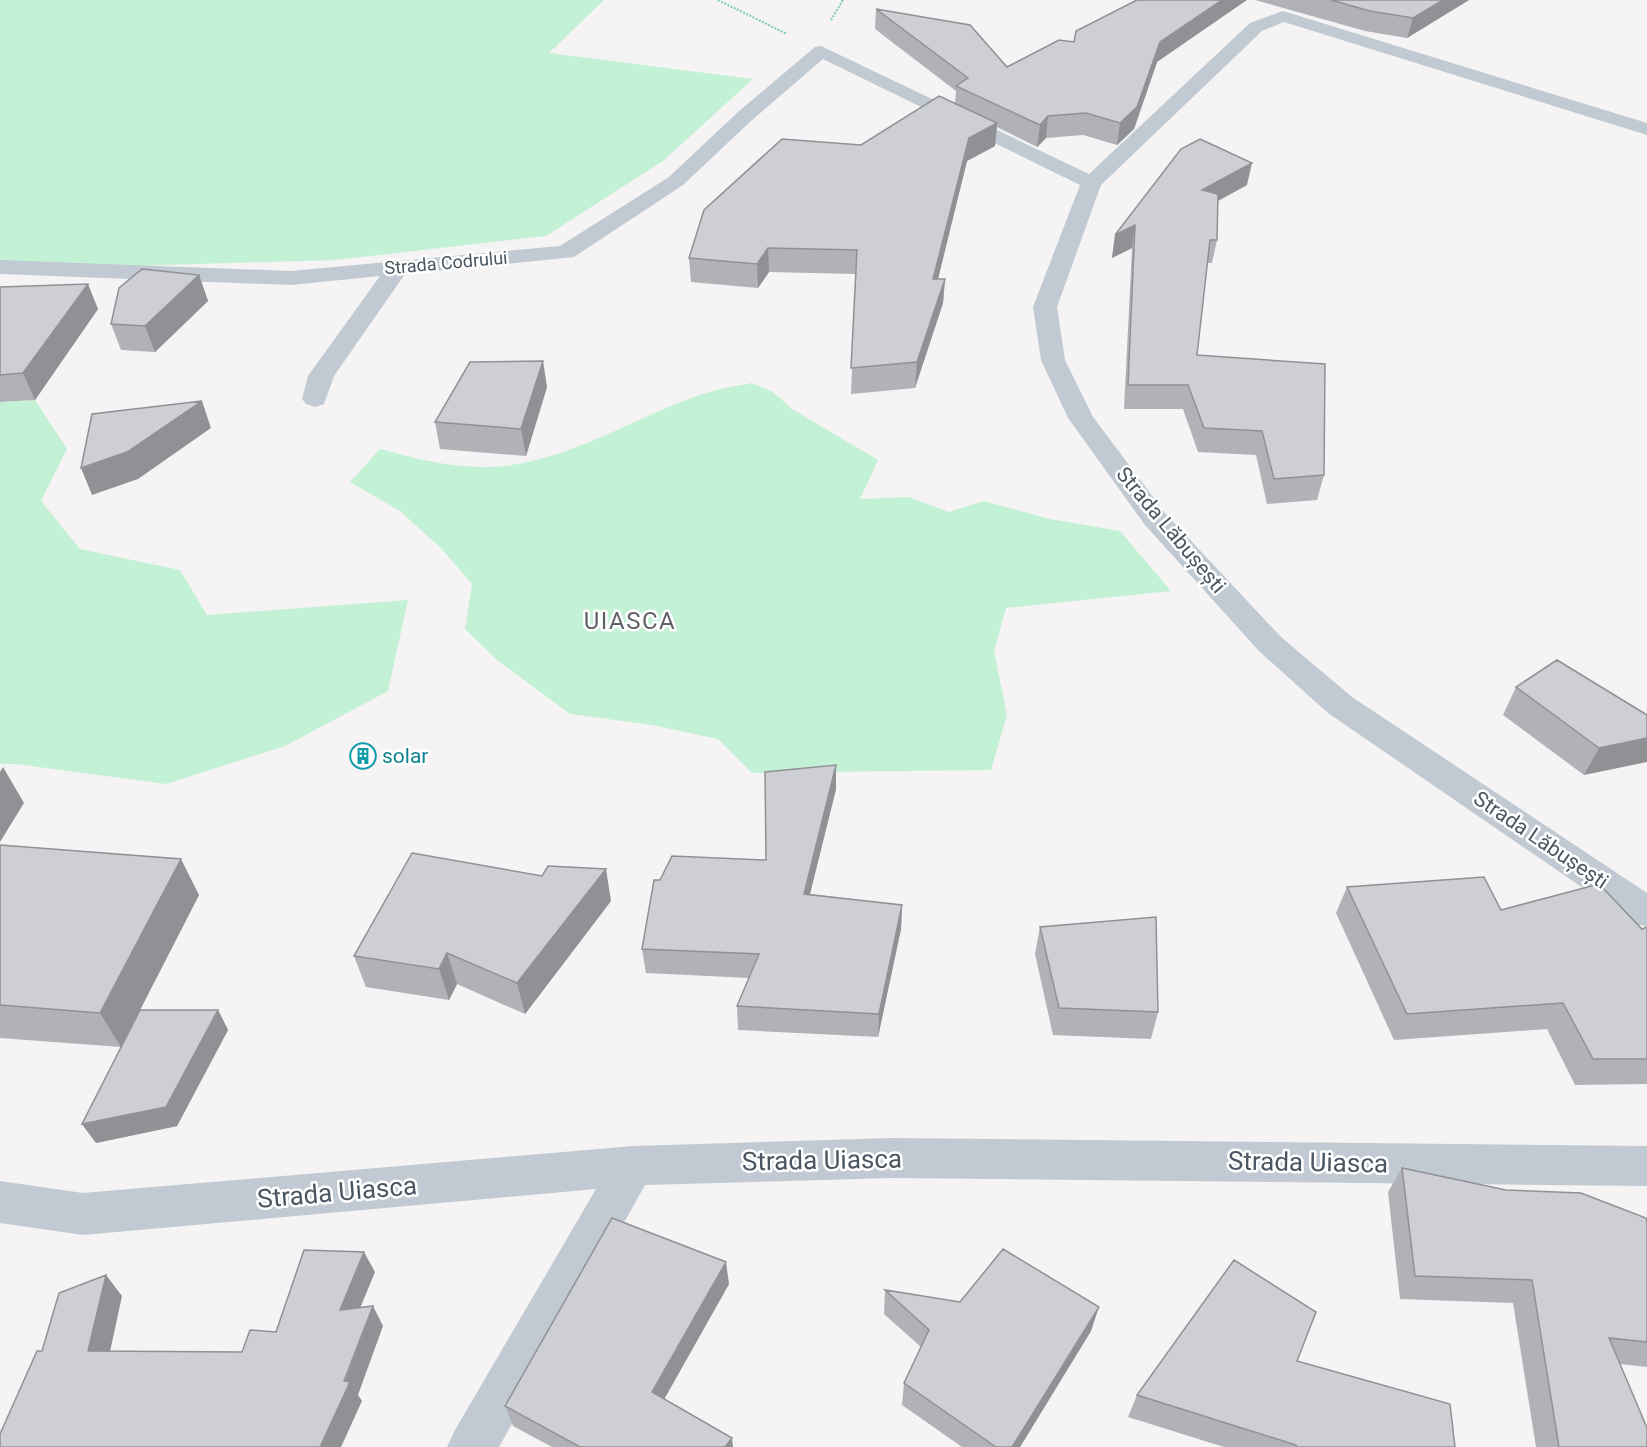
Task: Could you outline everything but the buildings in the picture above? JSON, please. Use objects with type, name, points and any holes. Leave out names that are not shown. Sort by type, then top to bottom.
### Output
[{"type":"street","points":[[1282,8],[1647,129]]},
{"type":"street","name":"Strada Lăbușești","points":[[1282,8],[1256,27],[1091,183],[1045,307],[1053,360],[1081,418],[1155,519],[1270,644],[1340,705],[1647,912]]},
{"type":"street","points":[[821,51],[1091,183]]},
{"type":"street","name":"Strada Codrului","points":[[0,267],[291,278],[566,252],[676,181],[745,116],[821,51]]},
{"type":"street","points":[[315,399],[321,376],[398,268]]},
{"type":"street","name":"Strada Uiasca","points":[[0,1202],[83,1214],[633,1166],[892,1158],[1647,1166]]},
{"type":"street","points":[[472,1447],[633,1166]]},
{"type":"path","points":[[718,0],[821,51]]},
{"type":"green space","points":[[0,0],[604,0],[549,53],[753,79],[663,161],[546,236],[335,260],[0,270]]},
{"type":"green space","points":[[752,383],[773,392],[792,409],[878,460],[860,499],[909,497],[949,512],[984,501],[1050,519],[1120,531],[1171,591],[1006,608],[994,651],[1007,715],[991,770],[752,773],[718,739],[652,725],[570,714],[496,659],[465,629],[472,584],[441,548],[400,511],[350,482],[380,449],[444,464],[483,467],[512,465],[568,450],[703,394]]},
{"type":"green space","points":[[35,400],[67,449],[41,501],[80,549],[180,570],[207,615],[408,600],[388,691],[285,746],[166,784],[16,764],[0,764],[0,402]]},
{"type":"place","name":"solar","points":[[363,756]]},
{"type":"district","name":"UIASCA","points":[[630,621]]}]
